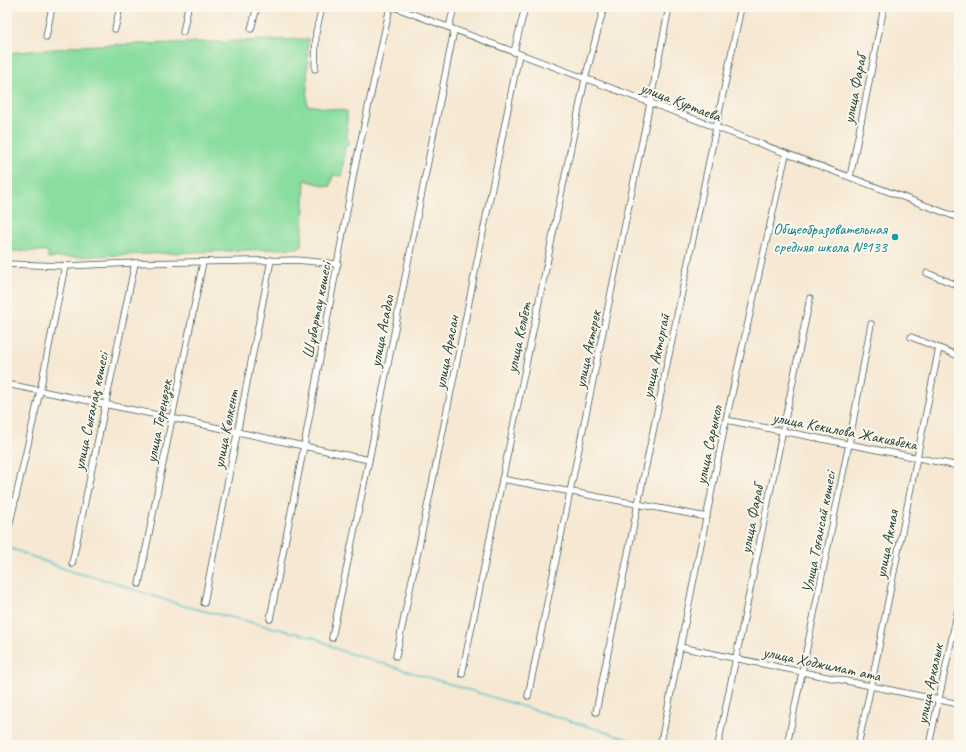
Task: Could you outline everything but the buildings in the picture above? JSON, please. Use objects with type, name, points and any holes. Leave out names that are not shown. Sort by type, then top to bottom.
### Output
[{"type":"street","points":[[46,37],[52,7]]},
{"type":"street","points":[[115,29],[120,7]]},
{"type":"street","points":[[183,32],[188,7]]},
{"type":"street","points":[[251,29],[257,7]]},
{"type":"street","points":[[315,69],[316,32],[322,7]]},
{"type":"street","name":"Шұбартау көшесі","points":[[270,619],[304,446],[354,172],[390,7]]},
{"type":"street","name":"улица Куртаева","points":[[394,7],[959,218]]},
{"type":"street","name":"улица Асадал","points":[[332,638],[368,460],[454,7]]},
{"type":"street","name":"улица Арасан","points":[[396,656],[437,460],[525,7]]},
{"type":"street","name":"улица Келбет","points":[[462,674],[585,79],[604,7]]},
{"type":"street","name":"улица Актерек","points":[[528,696],[571,492],[669,7]]},
{"type":"street","name":"улица Акторгай","points":[[596,712],[741,7]]},
{"type":"street","name":"улица Фараб","points":[[850,177],[884,7]]},
{"type":"street","name":"улица Сарыкол","points":[[661,742],[726,420],[786,154]]},
{"type":"street","name":"улица Көлкент","points":[[204,603],[272,260]]},
{"type":"street","points":[[7,264],[65,266],[296,260],[338,264]]},
{"type":"street","name":"улица Тереңөзек","points":[[139,584],[203,262]]},
{"type":"street","name":"улица Сығанақ көшесі","points":[[72,564],[135,263]]},
{"type":"street","points":[[7,536],[40,391],[65,266]]},
{"type":"street","points":[[927,273],[959,286]]},
{"type":"street","name":"улица Фараб","points":[[718,745],[810,298]]},
{"type":"street","name":"Улица Тоғансай көшесі","points":[[788,745],[849,444],[871,324]]},
{"type":"street","points":[[911,337],[959,356]]},
{"type":"street","name":"улица Акмая","points":[[858,745],[939,348]]},
{"type":"street","points":[[7,384],[368,460]]},
{"type":"street","name":"улица Кекилова Жакиябека","points":[[726,420],[959,466]]},
{"type":"street","points":[[502,479],[707,518]]},
{"type":"street","name":"улица Аркалык","points":[[929,745],[959,605]]},
{"type":"street","name":"улица Ходжимат ата","points":[[680,647],[959,704]]},
{"type":"green space","points":[[308,39],[307,105],[347,111],[347,138],[350,143],[345,147],[342,176],[333,175],[330,187],[305,180],[302,245],[298,248],[48,258],[48,251],[7,251],[7,53],[67,48],[71,46]]},
{"type":"waterway","points":[[7,547],[73,572],[114,582],[184,606],[316,638],[339,650],[648,745]]},
{"type":"place","name":"Общеобразовательная средняя школа №133","points":[[895,237]]}]
